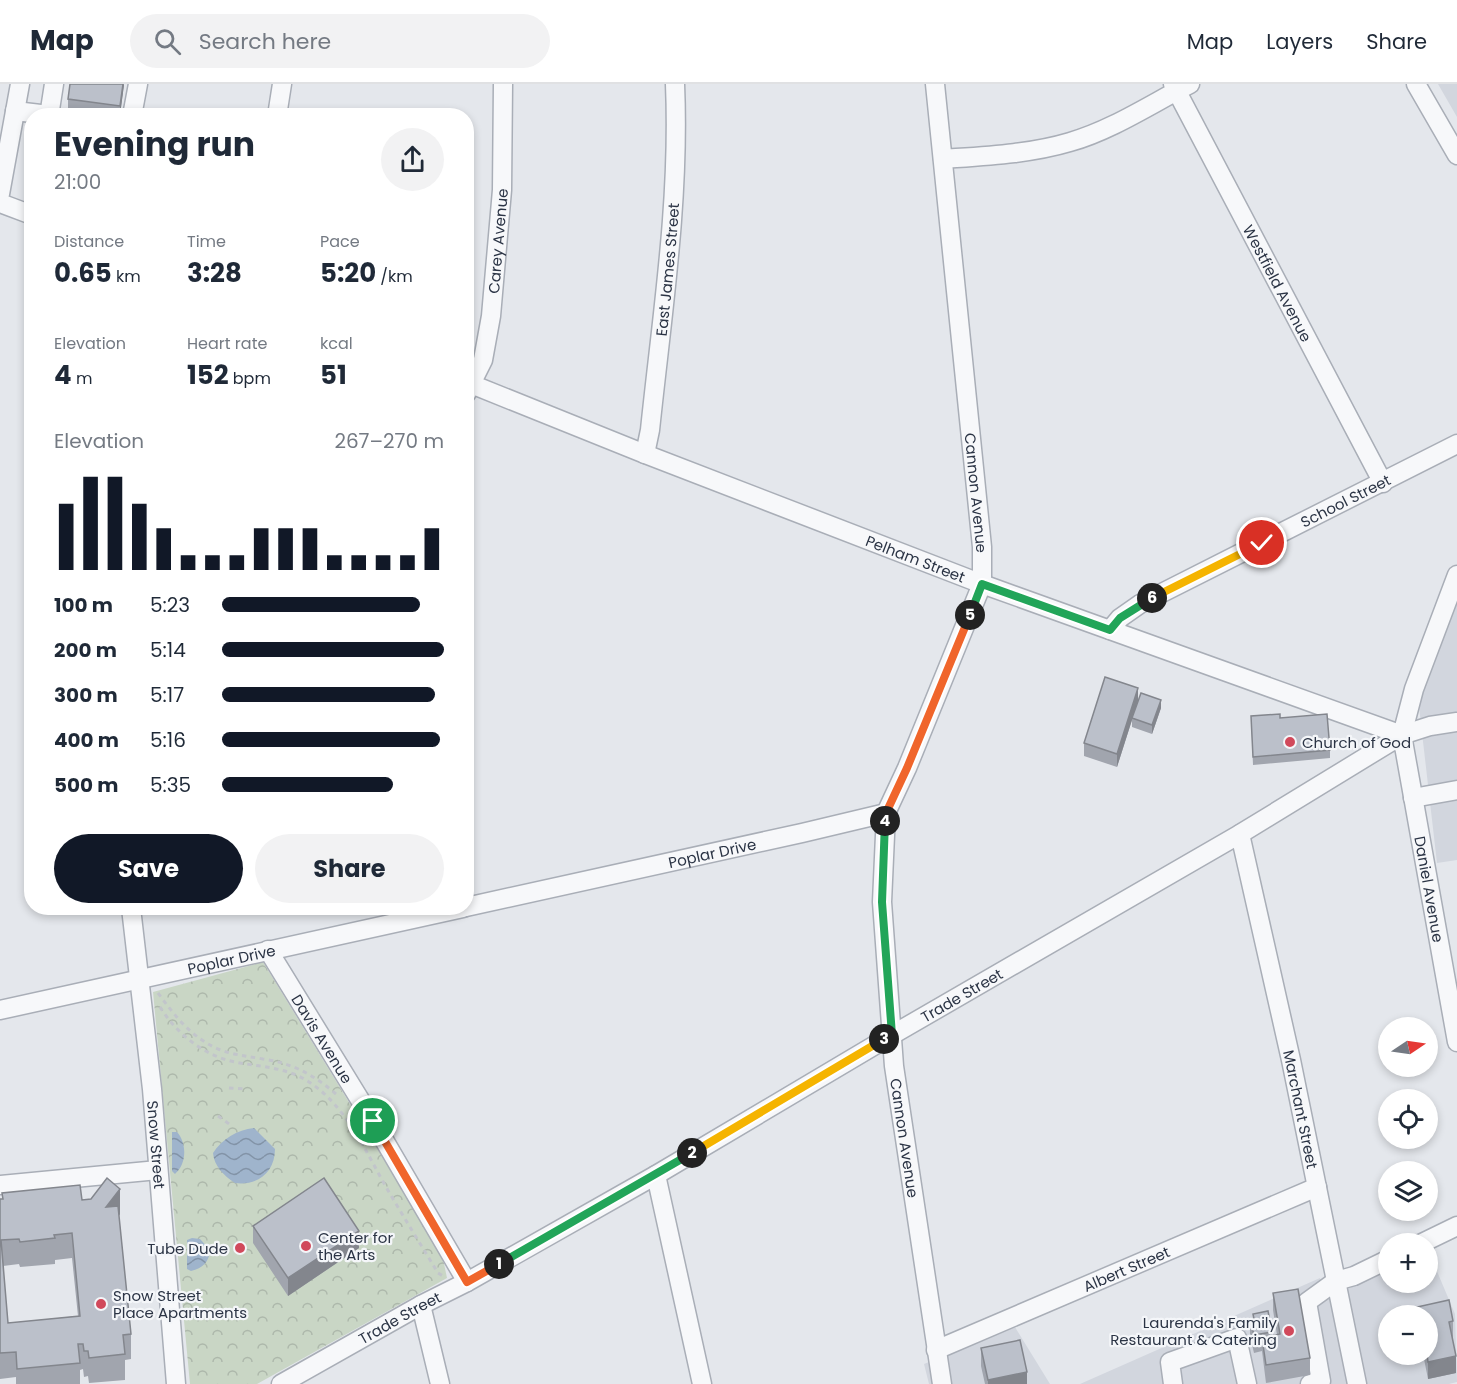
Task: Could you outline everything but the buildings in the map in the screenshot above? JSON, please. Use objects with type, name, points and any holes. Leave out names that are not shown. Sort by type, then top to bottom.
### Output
[{"type":"street","points":[[0,194],[20,84]]},
{"type":"street","points":[[50,108],[54,84]]},
{"type":"street","points":[[134,108],[138,84]]},
{"type":"street","points":[[278,108],[282,84]]},
{"type":"street","name":"Carey Avenue","points":[[474,376],[483,360],[493,296],[502,190],[502,84]]},
{"type":"street","name":"East James Street","points":[[645,454],[650,430],[672,219],[676,168],[675,84]]},
{"type":"street","name":"Cannon Avenue","points":[[935,84],[982,547],[982,584],[907,768],[886,813],[882,902],[894,1066],[942,1384]]},
{"type":"street","points":[[1416,84],[1457,155]]},
{"type":"street","points":[[943,159],[1049,148],[1071,142],[1093,134],[1180,86]]},
{"type":"street","name":"Westfield Avenue","points":[[1180,86],[1383,483]]},
{"type":"street","points":[[15,111],[24,112]]},
{"type":"street","points":[[0,203],[24,212]]},
{"type":"street","name":"Pelham Street","points":[[474,388],[982,584],[1402,735]]},
{"type":"street","name":"School Street","points":[[1110,630],[1120,618],[1140,604],[1457,444]]},
{"type":"street","points":[[1402,735],[1414,689],[1457,575]]},
{"type":"street","name":"Trade Street","points":[[281,1384],[656,1175],[892,1035],[1240,834],[1402,735],[1430,726],[1457,722]]},
{"type":"street","name":"Daniel Avenue","points":[[1402,735],[1457,1042]]},
{"type":"street","points":[[1413,798],[1457,790]]},
{"type":"street","name":"Poplar Drive","points":[[474,905],[886,813]]},
{"type":"street","name":"Marchant Street","points":[[1240,834],[1291,1060],[1357,1384]]},
{"type":"street","name":"Snow Street","points":[[132,915],[159,1170],[176,1384]]},
{"type":"street","name":"Poplar Drive","points":[[0,1010],[268,950],[380,916]]},
{"type":"street","name":"Davis Avenue","points":[[268,950],[373,1121],[467,1282]]},
{"type":"street","points":[[0,1185],[159,1170]]},
{"type":"street","points":[[656,1175],[702,1384]]},
{"type":"street","name":"Albert Street","points":[[936,1350],[1317,1187]]},
{"type":"street","points":[[1438,1235],[1457,1226]]},
{"type":"street","points":[[1310,1384],[1322,1381],[1307,1302],[1336,1281],[1354,1276],[1378,1264]]},
{"type":"street","points":[[421,1305],[440,1384]]},
{"type":"street","points":[[1173,1384],[1170,1362],[1237,1338],[1247,1384]]},
{"type":"path","points":[[341,1100],[315,1077],[295,1067],[278,1061],[234,1055],[192,1034],[153,990],[156,1001],[168,1020],[187,1039],[232,1062],[279,1069],[308,1081],[331,1099],[354,1131],[438,1274],[444,1276],[442,1269]]},
{"type":"path","points":[[245,1063],[246,1056]]},
{"type":"path","points":[[262,1066],[263,1059]]},
{"type":"path","points":[[278,1061],[279,1069]]},
{"type":"path","points":[[229,1088],[247,1089]]},
{"type":"path","points":[[331,1099],[335,1094]]},
{"type":"path","points":[[218,1116],[232,1126]]},
{"type":"path","points":[[354,1131],[359,1127]]},
{"type":"path","points":[[368,1154],[373,1150]]},
{"type":"path","points":[[392,1196],[398,1192]]},
{"type":"path","points":[[415,1235],[421,1232]]},
{"type":"shaded area","points":[[1438,84],[1457,84],[1457,117]]},
{"type":"shaded area","points":[[1457,593],[1457,860],[1437,863],[1418,698]]},
{"type":"shaded area","points":[[1378,1274],[1378,1293],[1438,1293],[1438,1274],[1455,1314],[1457,1382],[1449,1384],[1080,1384],[1320,1278],[1326,1300]]},
{"type":"shaded area","points":[[1015,1327],[1050,1384],[929,1384],[924,1364]]},
{"type":"green space","points":[[263,962],[442,1254],[447,1278],[257,1384],[190,1384],[153,992]]},
{"type":"water","points":[[254,1128],[275,1149],[272,1164],[264,1176],[258,1180],[235,1183],[220,1170],[213,1153],[230,1136]]},
{"type":"water","points":[[172,1132],[177,1132],[184,1147],[182,1165],[175,1174],[172,1171]]},
{"type":"water","points":[[200,1239],[210,1250],[205,1264],[191,1271],[187,1269],[187,1240]]},
{"type":"place","name":"Church of God","points":[[1290,742]]},
{"type":"place","name":"Center for the Arts","points":[[306,1246]]},
{"type":"place","name":"Tube Dude","points":[[240,1248]]},
{"type":"place","name":"Snow Street Place Apartments","points":[[101,1304]]},
{"type":"place","name":"Laurenda's Family Restaurant & Catering","points":[[1289,1331]]},
{"type":"route","points":[[373,1121],[467,1282],[656,1175],[892,1035],[882,902],[886,813],[907,768],[982,584],[1110,630],[1120,618],[1140,604],[1262,543]]}]
